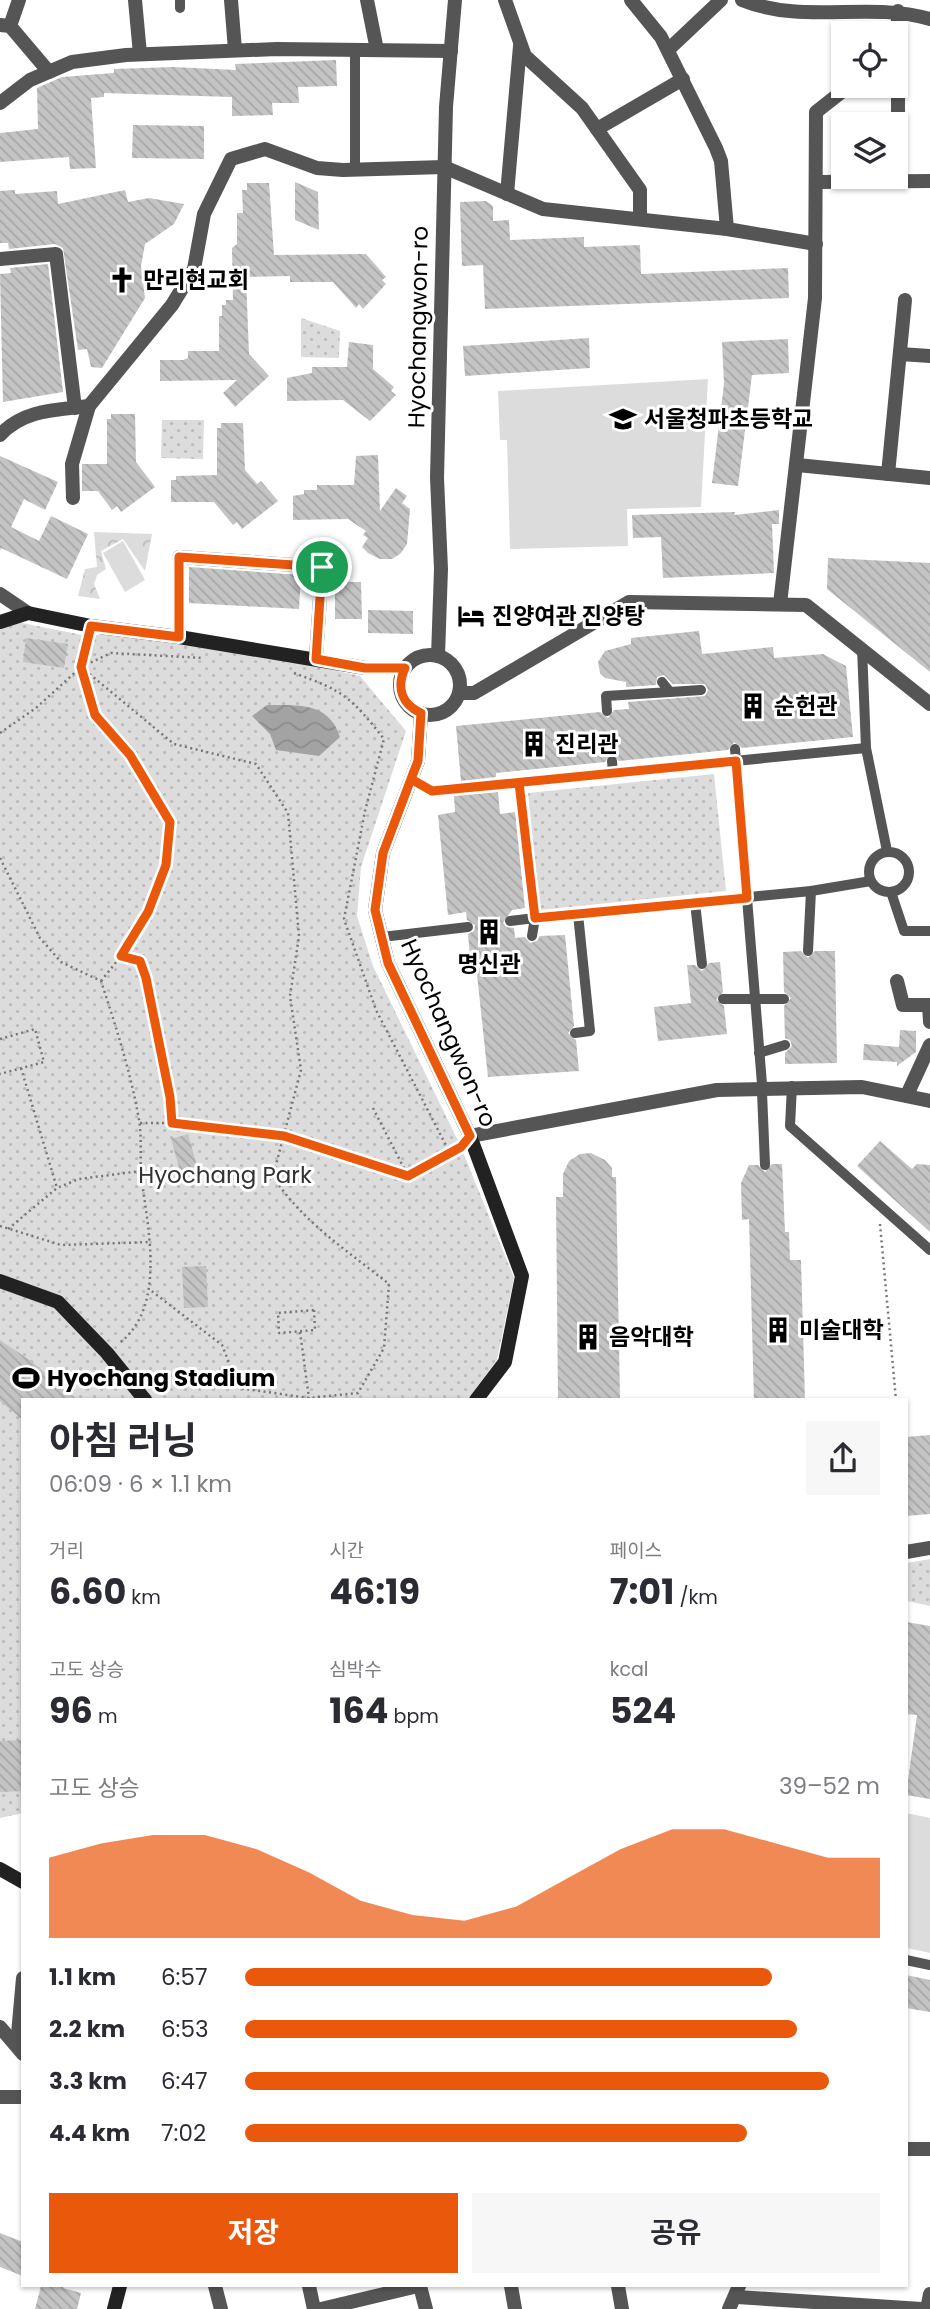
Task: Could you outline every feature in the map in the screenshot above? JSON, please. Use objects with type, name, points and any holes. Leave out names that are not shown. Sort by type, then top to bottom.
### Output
[{"type":"street","points":[[19,0],[5,25],[49,72]]},
{"type":"street","points":[[135,0],[140,54]]},
{"type":"street","points":[[231,0],[235,50]]},
{"type":"street","points":[[365,0],[377,50]]},
{"type":"street","name":"Hyochangwon-ro","points":[[438,656],[441,569],[437,478],[444,167],[455,0]]},
{"type":"street","points":[[505,0],[525,56],[582,108],[640,190],[640,219]]},
{"type":"street","points":[[631,0],[668,50],[720,162],[727,229]]},
{"type":"street","points":[[668,50],[720,0]]},
{"type":"street","points":[[742,0],[798,15],[898,12],[930,19]]},
{"type":"street","points":[[898,12],[898,21]]},
{"type":"street","points":[[507,194],[520,44]]},
{"type":"street","points":[[0,103],[30,80],[72,62],[140,54],[235,50],[451,51]]},
{"type":"street","points":[[597,129],[683,79]]},
{"type":"street","points":[[780,604],[816,298],[816,112],[834,98]]},
{"type":"street","points":[[0,435],[10,424],[32,413],[82,407],[172,305],[194,270],[204,214],[231,159],[265,149],[317,168],[444,167],[543,209],[727,229],[816,244]]},
{"type":"street","points":[[908,181],[930,181]]},
{"type":"street","points":[[817,182],[831,182]]},
{"type":"street","points":[[0,258],[56,254],[82,407],[72,464],[73,498]]},
{"type":"street","points":[[888,474],[905,300]]},
{"type":"street","points":[[900,354],[930,356]]},
{"type":"street","points":[[797,464],[930,478]]},
{"type":"street","points":[[179,637],[179,557],[322,567],[316,659]]},
{"type":"street","points":[[0,594],[28,612],[91,626],[179,637],[365,668],[405,668]]},
{"type":"street","points":[[459,693],[474,694],[629,601],[780,604],[806,605],[930,704]]},
{"type":"street","points":[[0,622],[28,612]]},
{"type":"street","points":[[438,656],[454,666],[458,675],[459,693],[455,702],[440,713],[421,713],[406,703],[402,695],[401,677],[405,668],[420,657],[438,656]]},
{"type":"street","name":"Hyochangwon-ro","points":[[421,713],[418,761],[383,853],[375,910],[388,963],[470,1136],[522,1276],[505,1362],[478,1398]]},
{"type":"street","points":[[897,981],[904,1005],[930,1005],[930,1022]]},
{"type":"street","points":[[907,1096],[930,1045]]},
{"type":"street","points":[[470,1136],[717,1090],[792,1086],[862,1087],[930,1101]]},
{"type":"street","points":[[0,1281],[58,1302],[107,1353],[143,1398]]},
{"type":"street","points":[[908,1552],[930,1548]]},
{"type":"street","points":[[0,1870],[21,1881]]},
{"type":"street","points":[[20,2049],[21,2025]]},
{"type":"street","points":[[0,2027],[20,2049]]},
{"type":"street","points":[[0,2097],[21,2097]]},
{"type":"street","points":[[908,2149],[930,2149]]},
{"type":"street","points":[[114,2309],[120,2287]]},
{"type":"street","points":[[215,2287],[221,2309]]},
{"type":"street","points":[[309,2287],[314,2309]]},
{"type":"street","points":[[321,2309],[415,2287]]},
{"type":"street","points":[[419,2287],[426,2309]]},
{"type":"street","points":[[511,2287],[515,2309]]},
{"type":"street","points":[[618,2287],[622,2309]]},
{"type":"street","points":[[927,2309],[930,2294]]},
{"type":"street","points":[[735,2297],[921,2309]]},
{"type":"lane","points":[[355,50],[355,169]]},
{"type":"lane","points":[[862,648],[866,748],[887,851]]},
{"type":"lane","points":[[662,682],[670,692]]},
{"type":"lane","points":[[607,711],[606,696],[701,690]]},
{"type":"lane","points":[[411,779],[432,791],[866,748]]},
{"type":"lane","points":[[735,749],[762,1088],[765,1164]]},
{"type":"lane","points":[[612,761],[613,773]]},
{"type":"lane","points":[[519,783],[535,918],[531,936]]},
{"type":"lane","points":[[887,851],[904,858],[909,870],[907,882],[891,892],[879,890],[871,881],[868,870],[872,860],[887,851]]},
{"type":"lane","points":[[510,921],[811,891],[871,881]]},
{"type":"lane","points":[[808,951],[811,891]]},
{"type":"lane","points":[[891,892],[904,930],[930,931]]},
{"type":"lane","points":[[695,903],[702,964]]},
{"type":"lane","points":[[575,1033],[590,1031],[578,914]]},
{"type":"lane","points":[[382,937],[468,927]]},
{"type":"lane","points":[[723,999],[784,999]]},
{"type":"lane","points":[[759,1053],[785,1045]]},
{"type":"lane","points":[[792,1086],[790,1126],[930,1250]]},
{"type":"lane","points":[[908,1960],[930,1965]]},
{"type":"path","points":[[91,626],[81,667],[95,715],[130,755],[170,822],[166,865],[148,912],[102,981]]},
{"type":"path","points":[[0,733],[36,708],[81,667],[111,653],[211,659]]},
{"type":"path","points":[[81,667],[174,744],[256,764],[288,813],[299,936],[290,996],[300,1070],[273,1176],[284,1194],[334,1240],[389,1284],[384,1348],[358,1393],[309,1398],[239,1388],[222,1345],[149,1289]]},
{"type":"path","points":[[292,673],[326,685],[353,700],[384,739],[365,811],[344,919],[376,1010],[450,1153]]},
{"type":"path","points":[[0,858],[40,938],[61,962],[102,981],[124,1051],[139,1123],[141,1171],[151,1242],[149,1289],[132,1335],[107,1353]]},
{"type":"path","points":[[121,956],[140,961],[146,978],[170,1097],[172,1123]]},
{"type":"path","points":[[0,1039],[36,1029],[44,1062],[0,1073]]},
{"type":"path","points":[[21,1068],[57,1188]]},
{"type":"path","points":[[373,1108],[408,1176]]},
{"type":"path","points":[[139,1123],[172,1123],[284,1136],[408,1176],[461,1147],[470,1136]]},
{"type":"path","points":[[8,1229],[57,1188],[79,1180],[141,1171]]},
{"type":"path","points":[[878,1203],[896,1398]]},
{"type":"path","points":[[0,1226],[61,1245],[151,1242]]},
{"type":"path","points":[[314,1310],[315,1330],[299,1331],[279,1333],[278,1313],[314,1310]]},
{"type":"path","points":[[299,1331],[309,1398]]},
{"type":"green space","points":[[301,318],[340,331],[339,358],[301,357]]},
{"type":"green space","points":[[708,379],[701,507],[627,509],[628,546],[510,549],[507,440],[500,440],[498,391]]},
{"type":"green space","points":[[162,420],[204,420],[203,459],[161,458]]},
{"type":"green space","points":[[94,532],[152,534],[145,571],[123,539],[101,551],[106,569],[97,575],[94,584],[100,599],[78,596],[85,569],[97,567]]},
{"type":"green space","points":[[123,541],[145,580],[125,592],[103,553]]},
{"type":"green space","name":"Hyochang Park","points":[[17,622],[87,636],[128,632],[275,657],[360,676],[406,731],[361,867],[357,916],[373,966],[461,1147],[514,1278],[497,1360],[468,1398],[21,1398],[21,1813],[0,1818],[0,629]]},
{"type":"green space","points":[[714,774],[726,891],[540,910],[528,793]]},
{"type":"green space","points":[[930,1559],[930,1606],[908,1601],[908,1563]]},
{"type":"green space","points":[[908,1813],[930,1818],[930,1953],[908,1948]]},
{"type":"water","points":[[267,705],[301,706],[321,711],[335,726],[340,737],[319,756],[276,750],[270,734],[252,716]]},
{"type":"building","points":[[336,60],[337,86],[298,87],[299,103],[272,103],[273,115],[232,116],[232,97],[104,93],[104,97],[91,98],[96,168],[70,169],[69,157],[0,162],[0,133],[38,129],[37,88],[62,77],[114,73],[114,69],[173,67],[236,70],[235,64]]},
{"type":"building","points":[[133,125],[204,126],[204,159],[132,158]]},
{"type":"building","points":[[295,182],[318,192],[319,230],[295,220]]},
{"type":"building","points":[[247,183],[269,183],[274,255],[366,254],[386,277],[382,280],[386,284],[363,309],[359,304],[356,308],[333,282],[290,282],[290,276],[246,277],[249,354],[269,376],[235,407],[223,393],[237,380],[160,381],[160,360],[183,360],[188,358],[188,351],[219,351],[219,316],[222,316],[222,305],[226,305],[226,300],[233,300],[232,248],[237,244],[237,213],[243,213],[242,190],[247,190]]},
{"type":"building","name":"만리현교회","points":[[15,190],[15,194],[57,191],[58,204],[125,190],[128,202],[149,198],[184,204],[174,224],[145,244],[141,266],[145,298],[102,368],[91,367],[87,349],[78,350],[63,248],[55,244],[9,249],[8,243],[0,243],[0,191]]},
{"type":"building","points":[[486,201],[493,206],[493,221],[509,220],[510,240],[584,237],[584,247],[640,245],[641,274],[788,268],[789,298],[485,309],[483,265],[462,266],[460,202]]},
{"type":"building","points":[[48,264],[63,392],[3,402],[0,274],[11,273],[10,268]]},
{"type":"building","points":[[589,338],[590,368],[465,376],[463,346]]},
{"type":"building","points":[[788,339],[789,373],[752,375],[738,486],[712,483],[724,384],[722,342]]},
{"type":"building","points":[[349,342],[373,345],[373,369],[394,387],[391,391],[396,395],[370,421],[343,400],[287,401],[287,378],[312,373],[312,367],[347,367]]},
{"type":"building","points":[[111,414],[135,414],[136,462],[155,487],[121,512],[117,506],[112,510],[98,491],[82,491],[82,464],[107,464],[107,419],[111,419]]},
{"type":"building","points":[[221,423],[243,423],[245,470],[257,484],[261,481],[278,501],[242,529],[237,522],[233,525],[214,502],[171,502],[171,480],[176,480],[176,476],[217,475],[217,428],[221,428]]},
{"type":"building","points":[[378,455],[380,511],[396,488],[407,496],[402,503],[410,509],[407,544],[401,553],[392,559],[380,559],[368,553],[362,547],[368,538],[363,535],[366,531],[348,519],[293,520],[293,496],[304,494],[304,490],[317,490],[317,485],[354,485],[356,456]]},
{"type":"building","points":[[0,456],[58,482],[45,510],[24,499],[11,527],[39,541],[51,516],[88,534],[67,579],[1,548],[0,551]]},
{"type":"building","points":[[779,510],[779,524],[772,524],[774,573],[663,578],[661,537],[633,538],[632,515],[735,512],[734,515]]},
{"type":"building","points":[[828,558],[930,563],[930,672],[827,589]]},
{"type":"building","points":[[189,567],[301,575],[299,609],[189,603]]},
{"type":"building","points":[[335,582],[361,582],[362,619],[335,619]]},
{"type":"building","points":[[368,610],[413,611],[413,634],[368,633]]},
{"type":"building","points":[[699,631],[702,654],[773,647],[774,658],[823,654],[846,666],[853,737],[742,748],[734,742],[728,750],[619,761],[611,754],[605,762],[496,773],[496,777],[461,781],[456,726],[600,712],[608,718],[614,710],[629,709],[628,702],[705,696],[708,690],[705,684],[673,684],[664,675],[657,677],[656,685],[626,687],[626,682],[605,678],[600,673],[598,662],[605,651],[631,644],[631,638]]},
{"type":"building","points":[[26,638],[68,644],[64,668],[23,662]]},
{"type":"building","name":"명신관","points":[[498,792],[500,814],[515,812],[525,908],[512,910],[503,923],[506,927],[514,928],[515,938],[525,937],[530,943],[537,941],[540,936],[565,935],[574,1026],[568,1033],[576,1040],[579,1071],[488,1077],[475,956],[470,957],[468,934],[474,931],[475,925],[467,920],[466,912],[448,915],[438,815],[455,812],[454,796]]},
{"type":"building","points":[[801,951],[808,958],[815,951],[835,951],[837,1063],[785,1064],[785,1053],[792,1046],[790,1040],[785,1038],[784,1006],[791,998],[784,992],[783,952]]},
{"type":"building","points":[[720,962],[723,992],[716,1000],[724,1006],[727,1034],[658,1041],[654,1007],[691,1003],[687,965],[695,965],[702,971],[709,963]]},
{"type":"building","points":[[900,1030],[916,1031],[916,1052],[897,1066],[897,1062],[863,1060],[864,1044],[899,1047]]},
{"type":"building","points":[[188,1134],[197,1166],[180,1171],[171,1139]]},
{"type":"building","points":[[880,1141],[912,1169],[917,1164],[930,1165],[930,1232],[857,1166]]},
{"type":"building","points":[[591,1153],[605,1160],[612,1168],[612,1177],[616,1177],[620,1398],[558,1398],[556,1197],[563,1197],[563,1174],[569,1161],[580,1154]]},
{"type":"building","name":"미술대학","points":[[772,1164],[782,1164],[785,1232],[789,1232],[790,1260],[801,1260],[805,1398],[754,1398],[749,1219],[742,1220],[741,1183],[749,1165],[758,1165],[765,1172]]},
{"type":"building","points":[[206,1266],[208,1307],[184,1308],[182,1267]]},
{"type":"building","name":"Hyochang Stadium","points":[[0,1340],[31,1361],[76,1398],[21,1398],[21,1418],[0,1401]]},
{"type":"building","points":[[930,1435],[930,1514],[908,1516],[908,1437]]},
{"type":"building","points":[[908,1622],[930,1626],[930,1799],[908,1795],[917,1715],[908,1714]]},
{"type":"building","points":[[21,1740],[21,1791],[0,1792],[0,1741]]},
{"type":"building","points":[[908,1975],[930,1980],[930,2012],[908,2008]]},
{"type":"building","points":[[0,2233],[21,2241],[21,2275],[0,2267]]},
{"type":"building","points":[[41,2287],[64,2287],[81,2293],[77,2309],[35,2309]]},
{"type":"place","name":"만리현교회","points":[[122,280]]},
{"type":"place","name":"서울청파초등학교","points":[[623,419]]},
{"type":"place","name":"진양여관 진양탕","points":[[471,616]]},
{"type":"place","name":"순헌관","points":[[753,706]]},
{"type":"place","name":"진리관","points":[[534,744]]},
{"type":"place","name":"명신관","points":[[489,932]]},
{"type":"place","name":"미술대학","points":[[778,1330]]},
{"type":"place","name":"음악대학","points":[[588,1337]]},
{"type":"place","name":"Hyochang Stadium","points":[[26,1378]]},
{"type":"route","points":[[322,567],[179,557],[179,637],[91,626],[81,667],[95,715],[130,755],[170,822],[166,865],[148,912],[121,956],[140,961],[146,978],[170,1097],[172,1123],[284,1136],[408,1176],[461,1147],[470,1136],[388,963],[375,910],[383,853],[411,779],[432,791],[519,783],[535,918],[747,898],[736,761],[432,791],[411,779],[418,761],[421,713],[406,703],[402,695],[400,685],[405,668],[365,668],[316,659],[322,567]]}]
